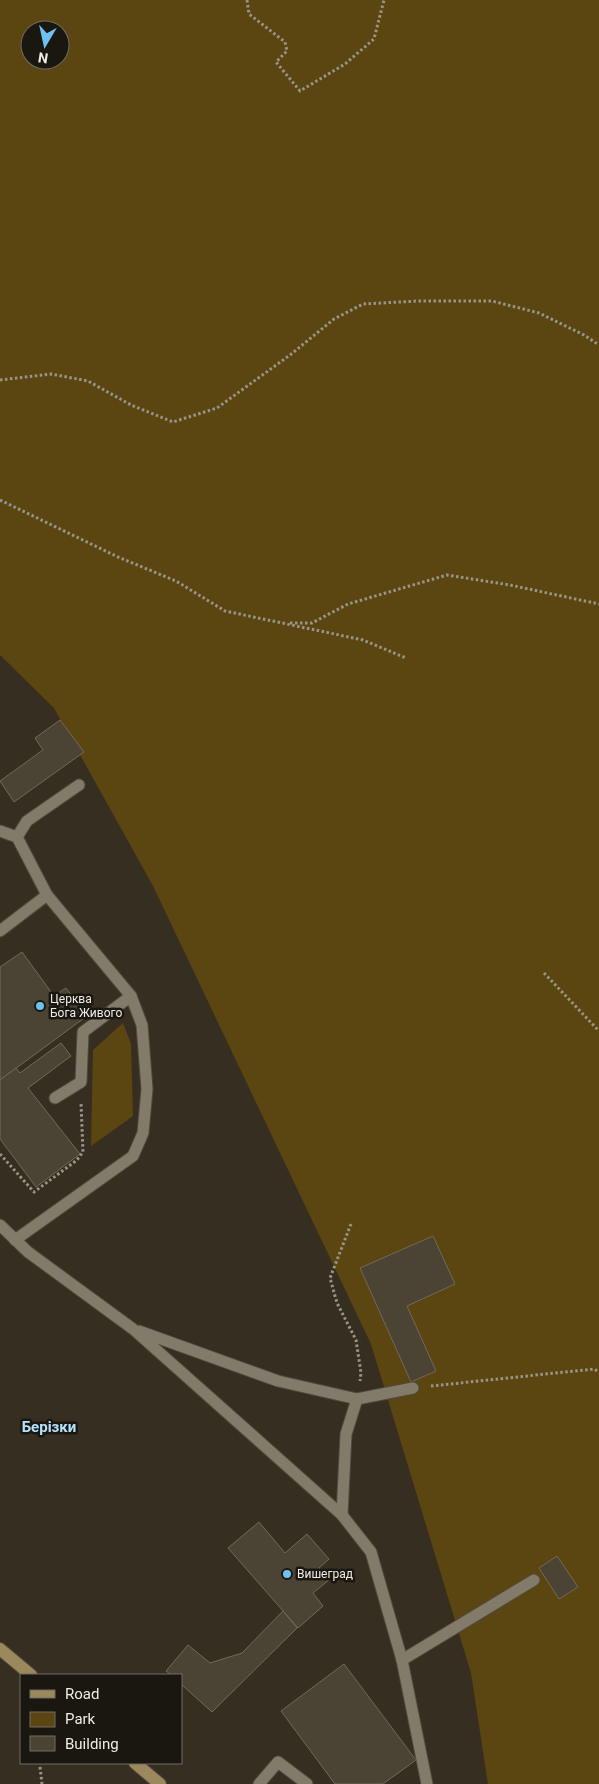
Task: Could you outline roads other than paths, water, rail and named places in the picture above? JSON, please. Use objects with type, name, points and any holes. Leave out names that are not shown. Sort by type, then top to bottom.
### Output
[{"type":"main road","points":[[0,1649],[30,1674]]},
{"type":"main road","points":[[136,1764],[160,1784]]},
{"type":"lane","points":[[17,837],[27,820],[79,785]]},
{"type":"lane","points":[[0,831],[17,837],[47,895],[130,996],[142,1025],[147,1089],[143,1134],[133,1156],[16,1240]]},
{"type":"lane","points":[[0,932],[47,895]]},
{"type":"lane","points":[[56,1098],[81,1082],[82,1032],[130,996]]},
{"type":"lane","points":[[0,1225],[28,1252],[133,1329],[342,1515],[371,1552],[402,1660],[427,1784]]},
{"type":"lane","points":[[133,1329],[278,1381],[357,1399],[413,1388]]},
{"type":"lane","points":[[342,1515],[346,1434],[357,1399]]},
{"type":"lane","points":[[402,1660],[534,1580]]},
{"type":"lane","points":[[259,1784],[278,1762],[307,1784]]},
{"type":"place","name":"Церква Бога Живого","points":[[40,1006]]},
{"type":"place","name":"Вишеград","points":[[287,1574]]},
{"type":"district","name":"Берізки","points":[[49,1427]]}]
